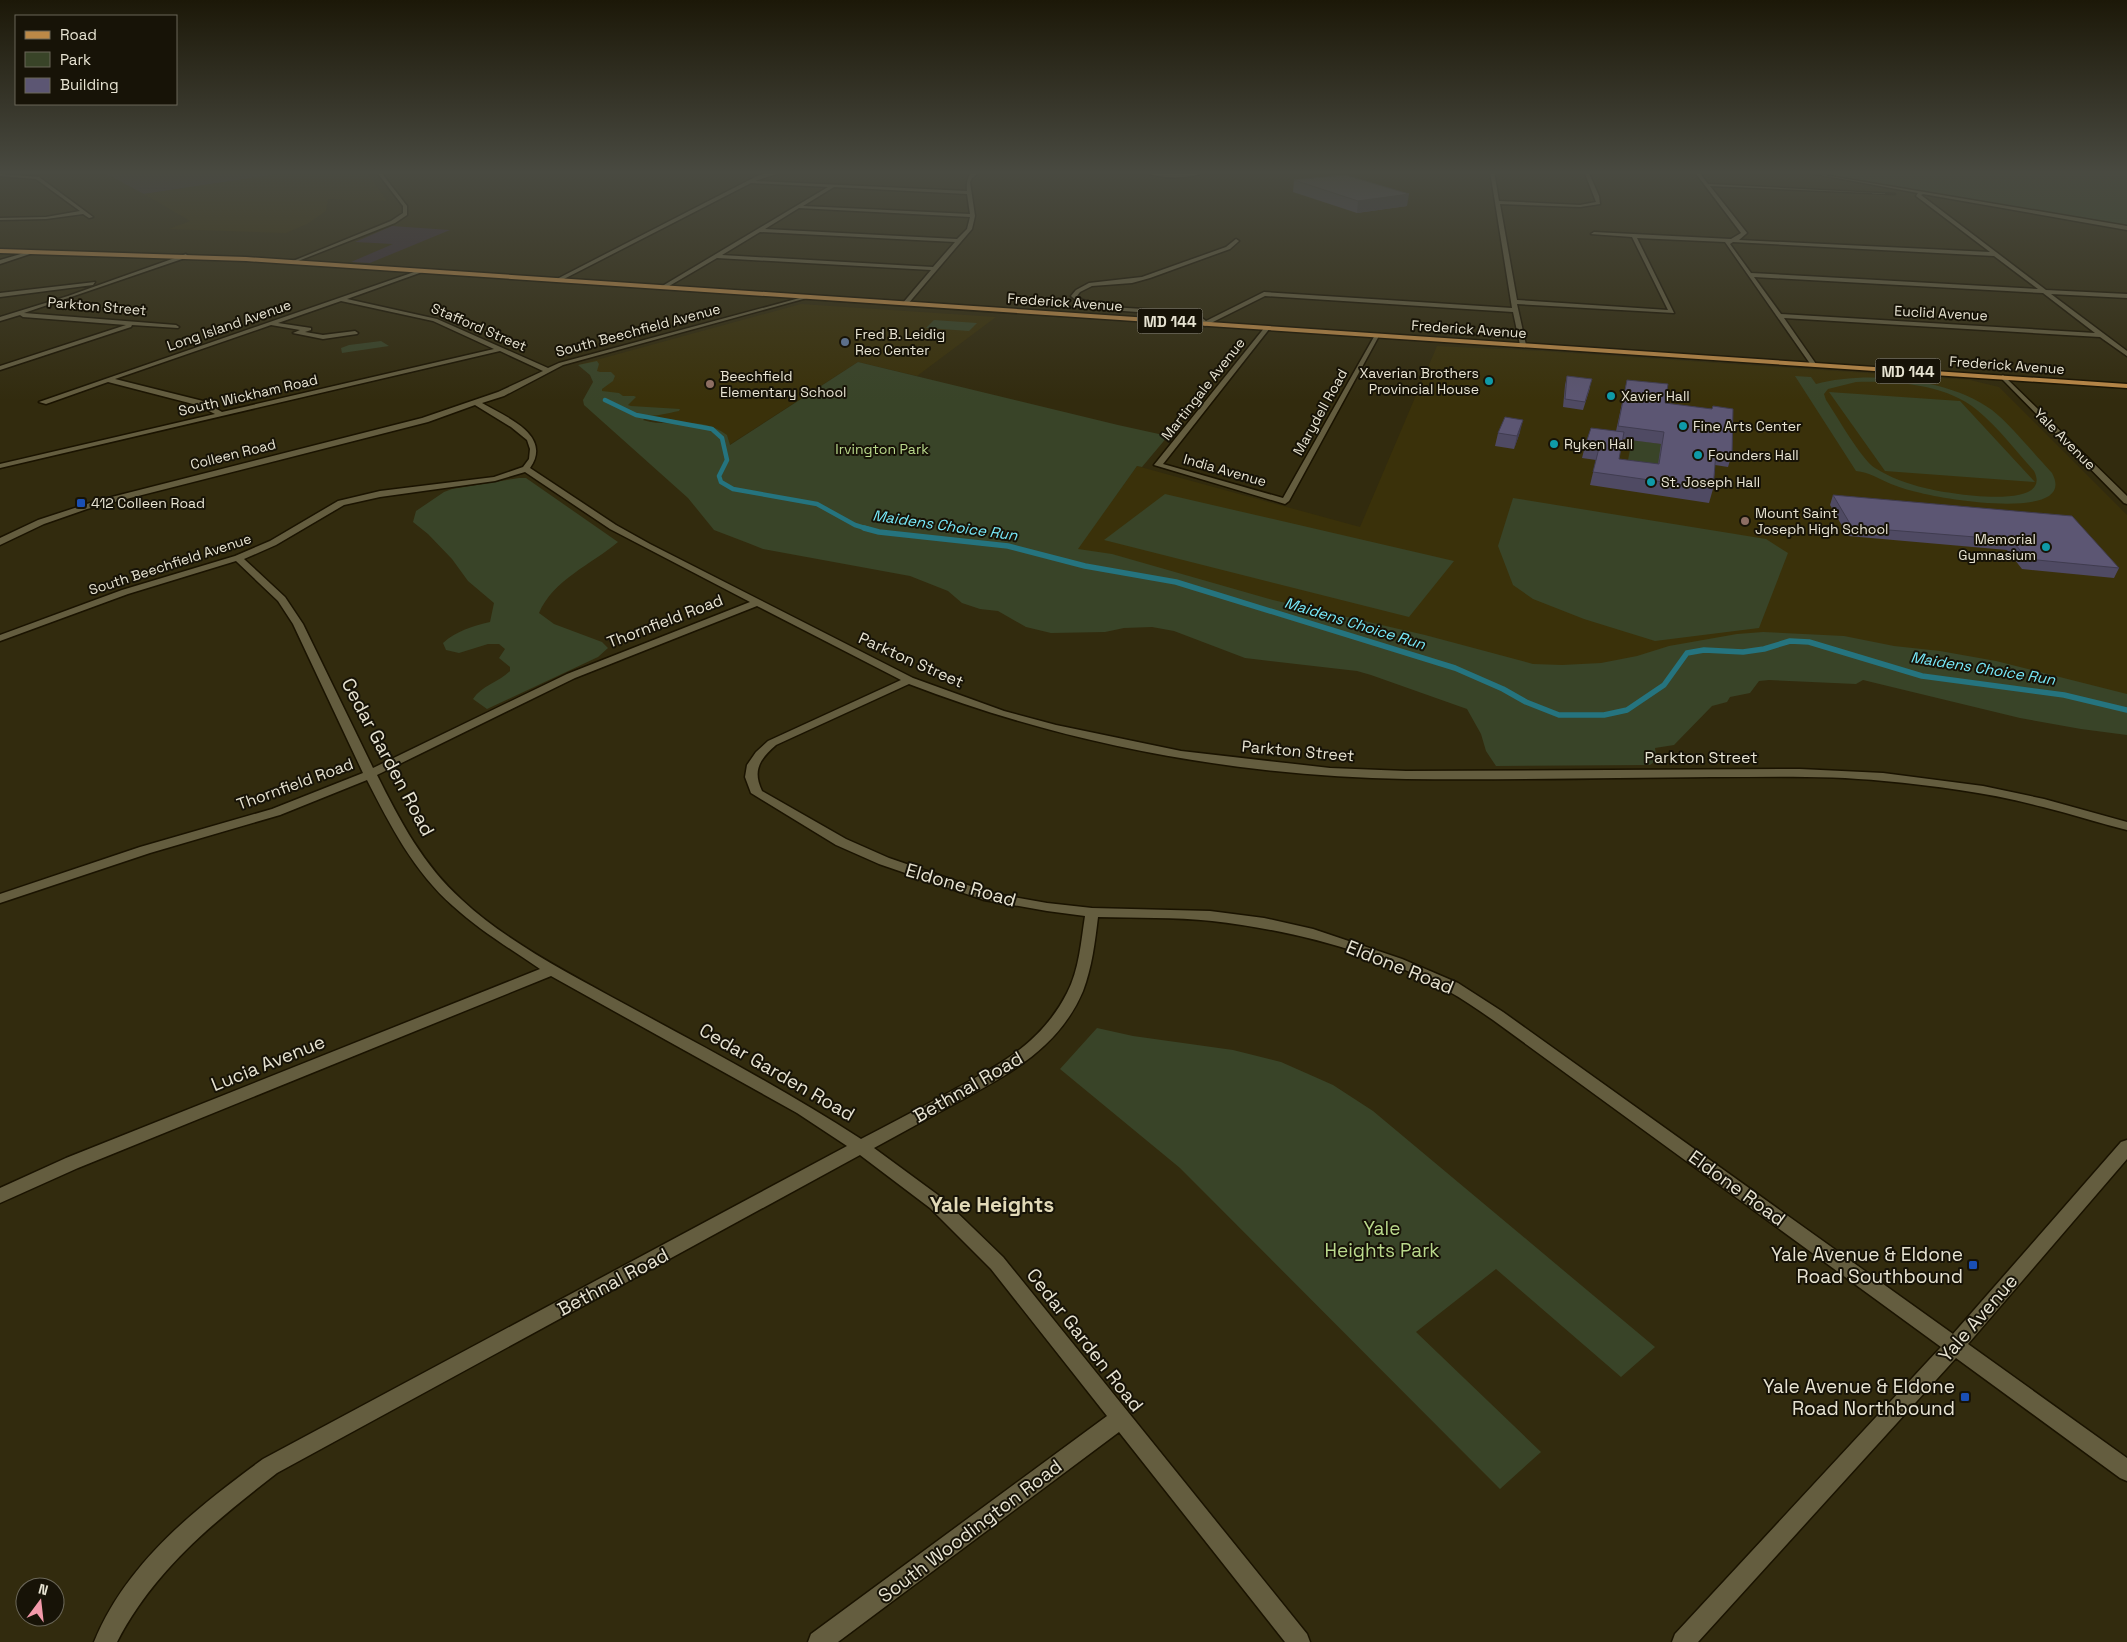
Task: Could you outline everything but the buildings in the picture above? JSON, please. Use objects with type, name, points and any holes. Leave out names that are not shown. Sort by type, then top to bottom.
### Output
[{"type":"main road","name":"Frederick Avenue","points":[[0,251],[186,256],[295,262],[2127,386]]},
{"type":"street","points":[[295,262],[330,248]]},
{"type":"street","points":[[558,280],[621,248]]},
{"type":"street","points":[[662,288],[730,248]]},
{"type":"street","points":[[905,304],[953,248]]},
{"type":"street","points":[[1205,324],[1194,314],[1098,307],[1080,302],[1074,296],[1079,290],[1090,285],[1157,276],[1171,268],[1228,248]]},
{"type":"street","points":[[1505,248],[1515,310],[1523,345]]},
{"type":"street","points":[[1514,302],[1672,312],[1640,248]]},
{"type":"street","points":[[1731,248],[1813,364]]},
{"type":"street","points":[[1864,248],[1995,254]]},
{"type":"street","points":[[1987,248],[2127,354]]},
{"type":"street","points":[[0,262],[33,252]]},
{"type":"street","points":[[0,319],[186,256]]},
{"type":"street","points":[[716,256],[935,269]]},
{"type":"street","name":"Long Island Avenue","points":[[43,402],[422,271]]},
{"type":"street","points":[[1750,275],[2127,296]]},
{"type":"street","points":[[0,295],[118,280]]},
{"type":"street","name":"Martingale Avenue","points":[[1205,324],[1264,294],[1515,310]]},
{"type":"street","name":"South Beechfield Avenue","points":[[477,403],[547,370],[578,359],[805,297]]},
{"type":"street","name":"Stafford Street","points":[[340,299],[435,320],[547,370]]},
{"type":"street","name":"Parkton Street","points":[[16,314],[176,327]]},
{"type":"street","name":"Euclid Avenue","points":[[1779,316],[2102,335]]},
{"type":"street","points":[[271,323],[309,329],[296,333],[323,336],[356,333]]},
{"type":"street","points":[[0,368],[136,324]]},
{"type":"street","name":"Martingale Avenue","points":[[1158,465],[1266,328]]},
{"type":"street","name":"Marydell Road","points":[[1285,501],[1378,335]]},
{"type":"street","name":"South Wickham Road","points":[[0,466],[502,349]]},
{"type":"street","name":"Yale Avenue","points":[[2003,377],[2127,501]]},
{"type":"street","points":[[109,380],[200,402],[221,414]]},
{"type":"street","points":[[477,403],[514,425],[530,439],[534,449],[533,459],[526,469]]},
{"type":"street","name":"Colleen Road","points":[[0,542],[37,523],[104,501],[425,420],[477,403]]},
{"type":"street","name":"India Avenue","points":[[1158,465],[1285,501]]},
{"type":"street","name":"Parkton Street","points":[[526,469],[613,527],[909,680],[1000,713],[1054,728],[1182,755],[1330,772],[1406,775],[1800,773],[1883,776],[1983,790],[2044,803],[2127,826]]},
{"type":"street","name":"South Beechfield Avenue","points":[[0,638],[125,592],[238,558],[273,543],[341,503],[380,494],[495,479],[526,469]]},
{"type":"street","name":"Cedar Garden Road","points":[[238,558],[282,599],[298,624],[399,831],[425,868],[457,903],[499,935],[552,970],[803,1109],[862,1147],[936,1204],[997,1263],[1299,1642]]},
{"type":"street","name":"Thornfield Road","points":[[0,898],[145,850],[276,812],[370,774],[571,676],[757,603]]},
{"type":"street","name":"Eldone Road","points":[[909,680],[772,744],[760,753],[750,767],[750,781],[757,793],[841,842],[932,879],[989,897],[1047,907],[1092,912],[1210,916],[1264,923],[1313,934],[1352,946],[1397,962],[1453,987],[1498,1016],[2127,1471]]},
{"type":"street","name":"Bethnal Road","points":[[104,1642],[111,1628],[155,1567],[206,1515],[270,1466],[998,1073],[1028,1053],[1046,1036],[1074,992],[1085,962],[1092,912]]},
{"type":"street","name":"Lucia Avenue","points":[[0,1196],[72,1163],[552,970]]},
{"type":"street","name":"Yale Avenue","points":[[1683,1642],[1955,1345],[2127,1147]]},
{"type":"street","name":"South Woodington Road","points":[[819,1642],[1120,1419]]},
{"type":"shaded area","points":[[385,248],[407,248],[370,263],[351,262]]},
{"type":"shaded area","name":"Beechfield Elementary School","points":[[801,304],[996,317],[917,376],[858,362],[712,456],[694,433],[593,393],[600,376],[578,365]]},
{"type":"shaded area","name":"Mount Saint Joseph High School","points":[[1437,346],[1542,351],[1970,380],[1999,387],[2127,515],[2127,709],[1843,640],[1556,676],[1074,553],[1137,466],[1360,527]]},
{"type":"green space","points":[[934,320],[977,323],[969,331],[926,328]]},
{"type":"green space","points":[[381,341],[389,346],[342,353],[341,348],[349,345]]},
{"type":"green space","name":"Irvington Park","points":[[597,361],[599,364],[597,371],[611,372],[615,376],[613,381],[602,391],[636,397],[628,405],[631,406],[680,409],[679,411],[647,416],[643,420],[706,425],[727,435],[730,445],[858,362],[1168,436],[1142,467],[1137,466],[1078,549],[1112,554],[1273,600],[1425,635],[1533,664],[1601,663],[1637,656],[1669,646],[1737,634],[1763,632],[1844,636],[1894,646],[1940,651],[1996,661],[2127,694],[2127,735],[2020,718],[1863,680],[1856,684],[1769,680],[1759,681],[1750,693],[1730,697],[1727,702],[1712,706],[1674,745],[1655,748],[1654,762],[1650,765],[1496,766],[1486,751],[1481,734],[1467,709],[1371,675],[1357,671],[1245,658],[1174,631],[1152,627],[1124,628],[1105,632],[1051,633],[1026,627],[998,611],[980,609],[962,603],[948,591],[910,576],[763,549],[714,530],[688,498],[584,405],[583,400],[593,382],[590,375],[578,365]]},
{"type":"green space","points":[[1795,376],[1811,377],[1816,384],[1858,378],[1882,378],[1931,384],[1954,390],[1992,410],[2007,424],[2052,473],[2055,488],[2046,498],[2028,502],[2004,504],[1979,502],[1934,496],[1902,488],[1870,474],[1856,471]],"holes":[[[1856,382],[1887,382],[1920,386],[1935,389],[1964,401],[1985,417],[2014,447],[2034,471],[2036,484],[2028,492],[2013,496],[1973,496],[1906,483],[1875,468],[1856,447],[1824,394],[1828,389]]]},
{"type":"green space","points":[[1829,392],[1960,401],[2035,482],[1885,471]]},
{"type":"green space","points":[[1632,440],[1662,444],[1658,464],[1628,460]]},
{"type":"green space","points":[[526,478],[618,542],[563,582],[545,601],[539,613],[554,624],[602,642],[608,648],[598,657],[487,709],[473,699],[481,691],[510,671],[510,667],[499,658],[505,649],[499,644],[488,644],[459,653],[446,650],[443,643],[453,635],[490,622],[494,603],[468,581],[452,559],[428,534],[413,522],[416,511],[444,492]]},
{"type":"green space","points":[[1165,494],[1454,561],[1409,617],[1104,540]]},
{"type":"green space","points":[[1513,498],[1766,539],[1788,553],[1759,628],[1655,641],[1584,619],[1533,599],[1513,585],[1498,546]]},
{"type":"green space","name":"Yale Heights Park","points":[[1097,1028],[1133,1036],[1233,1050],[1281,1062],[1333,1085],[1373,1111],[1655,1347],[1621,1377],[1496,1269],[1416,1332],[1541,1452],[1500,1489],[1180,1168],[1060,1069]]},
{"type":"waterway","name":"Maidens Choice Run","points":[[605,400],[636,415],[712,429],[722,438],[727,460],[719,476],[721,482],[733,489],[817,504],[855,525],[868,529]]},
{"type":"waterway","name":"Maidens Choice Run","points":[[864,528],[879,532],[1008,546],[1085,566],[1176,582],[1455,668],[1503,689],[1526,702],[1559,715],[1604,715],[1627,710],[1664,685],[1687,653],[1704,650],[1743,652],[1764,649],[1790,641],[1809,642],[1922,676],[2064,695],[2127,710]]},
{"type":"place","name":"Fred B. Leidig Rec Center","points":[[845,342]]},
{"type":"place","name":"Xaverian Brothers Provincial House","points":[[1489,381]]},
{"type":"place","name":"Beechfield Elementary School","points":[[710,384]]},
{"type":"place","name":"Xavier Hall","points":[[1611,396]]},
{"type":"place","name":"Fine Arts Center","points":[[1683,426]]},
{"type":"place","name":"Ryken Hall","points":[[1554,444]]},
{"type":"place","name":"Founders Hall","points":[[1698,455]]},
{"type":"place","name":"St. Joseph Hall","points":[[1651,482]]},
{"type":"place","name":"412 Colleen Road","points":[[81,503]]},
{"type":"place","name":"Mount Saint Joseph High School","points":[[1745,521]]},
{"type":"place","name":"Memorial Gymnasium","points":[[2046,547]]},
{"type":"place","name":"Yale Avenue & Eldone Road Southbound","points":[[1973,1265]]},
{"type":"place","name":"Yale Avenue & Eldone Road Northbound","points":[[1965,1397]]},
{"type":"district","name":"Yale Heights","points":[[992,1204]]}]
